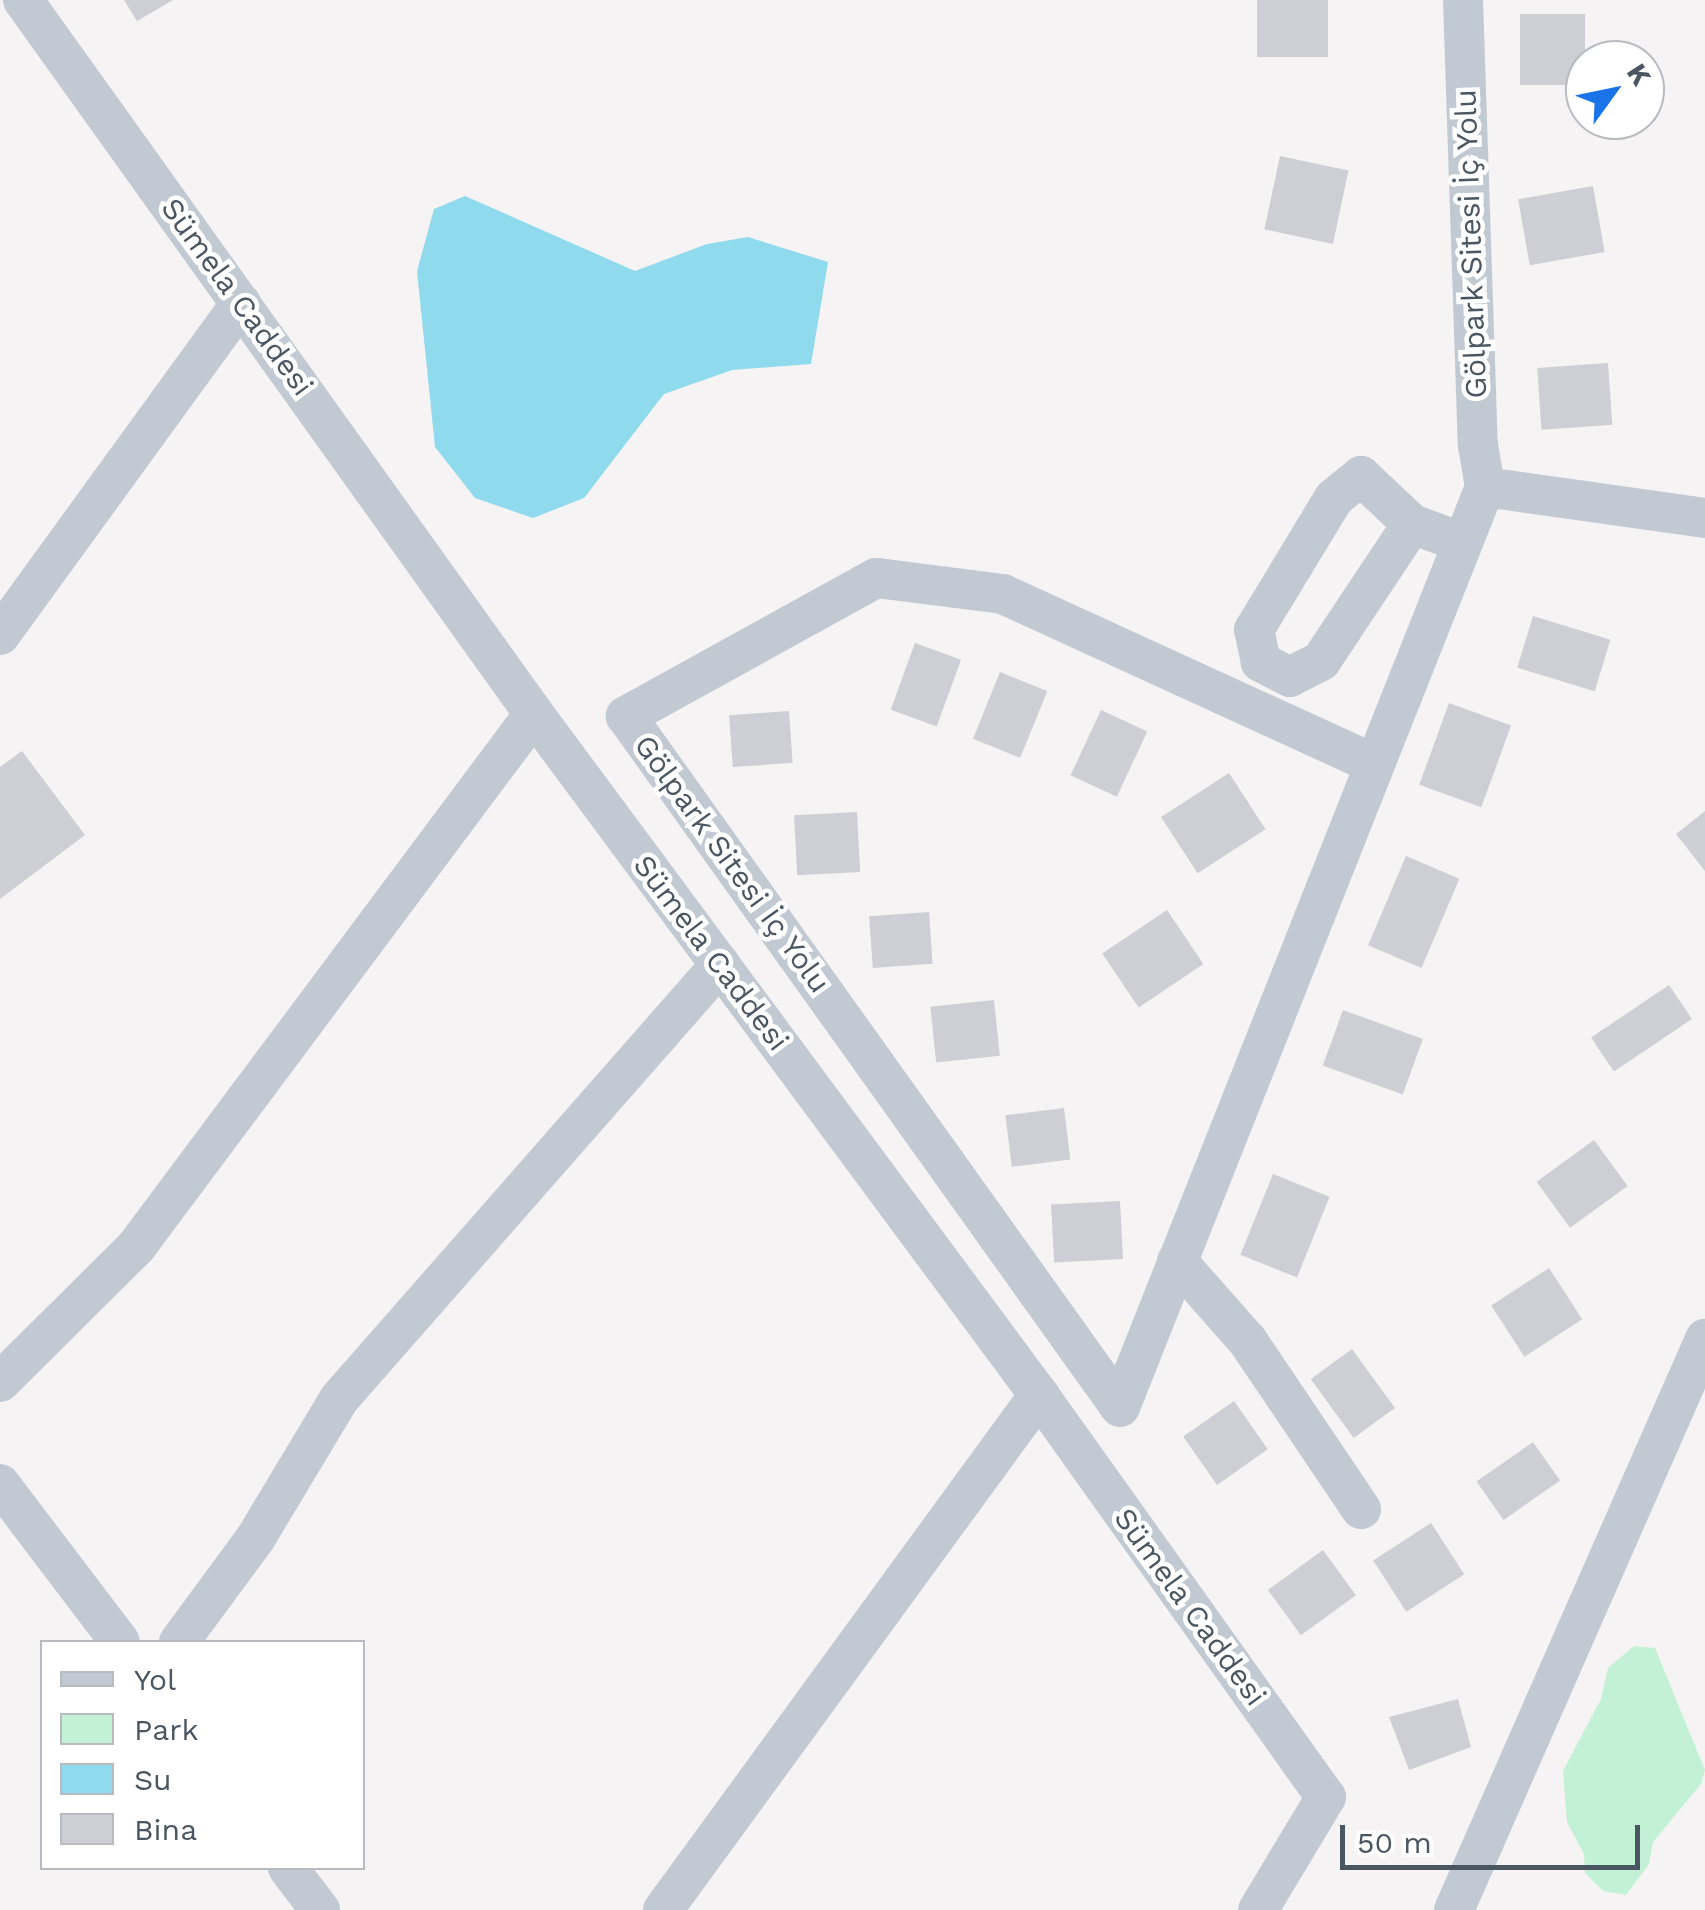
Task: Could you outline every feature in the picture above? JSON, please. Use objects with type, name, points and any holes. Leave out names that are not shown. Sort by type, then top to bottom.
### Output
[{"type":"street","name":"Sümela Caddesi","points":[[23,0],[534,714],[1039,1395],[1326,1797],[1258,1910]]},
{"type":"street","name":"Gölpark Sitesi İç Yolu","points":[[1372,763],[1003,594],[876,578],[626,716],[1120,1407],[1372,763],[1485,487],[1478,445],[1464,0]]},
{"type":"street","points":[[0,634],[242,303]]},
{"type":"street","points":[[1412,524],[1321,660],[1290,677],[1262,662],[1254,630],[1334,498],[1362,476],[1412,524],[1463,542]]},
{"type":"street","points":[[1485,487],[1705,518]]},
{"type":"street","points":[[0,1382],[136,1246],[534,714]]},
{"type":"street","points":[[181,1640],[255,1540],[339,1399],[720,965]]},
{"type":"street","points":[[1177,1261],[1247,1340],[1360,1510]]},
{"type":"street","points":[[1454,1910],[1705,1339]]},
{"type":"street","points":[[663,1910],[1039,1395]]},
{"type":"street","points":[[0,1484],[118,1640]]},
{"type":"street","points":[[290,1870],[320,1910]]},
{"type":"green space","points":[[1634,1646],[1655,1648],[1705,1770],[1701,1784],[1653,1842],[1649,1864],[1626,1895],[1603,1891],[1585,1873],[1584,1854],[1567,1822],[1563,1771],[1601,1699],[1608,1668]]},
{"type":"water","points":[[465,196],[635,271],[707,244],[748,237],[828,262],[811,364],[732,370],[664,394],[584,498],[533,518],[475,498],[435,447],[417,271],[434,209]]},
{"type":"building","points":[[124,0],[173,0],[137,21]]},
{"type":"building","points":[[1257,0],[1328,0],[1328,57],[1257,57]]},
{"type":"building","points":[[1520,14],[1585,14],[1585,40],[1565,40],[1565,85],[1520,85]]},
{"type":"building","points":[[1280,156],[1348,171],[1333,244],[1264,229]]},
{"type":"building","points":[[1593,186],[1605,252],[1530,265],[1518,199]]},
{"type":"building","points":[[1608,363],[1612,425],[1541,430],[1537,368]]},
{"type":"building","points":[[1533,616],[1610,640],[1595,691],[1517,668]]},
{"type":"building","points":[[915,643],[961,660],[937,726],[891,710]]},
{"type":"building","points":[[1000,672],[1047,691],[1020,758],[973,739]]},
{"type":"building","points":[[1449,703],[1511,726],[1481,807],[1419,785]]},
{"type":"building","points":[[1101,710],[1147,732],[1117,797],[1071,775]]},
{"type":"building","points":[[789,711],[793,763],[733,767],[729,715]]},
{"type":"building","points":[[22,751],[85,835],[0,899],[0,767]]},
{"type":"building","points":[[1229,773],[1265,829],[1198,873],[1161,817]]},
{"type":"building","points":[[1705,811],[1705,871],[1676,834]]},
{"type":"building","points":[[857,812],[860,872],[797,875],[794,815]]},
{"type":"building","points":[[1406,856],[1459,879],[1421,968],[1368,945]]},
{"type":"building","points":[[1167,910],[1203,964],[1139,1008],[1102,954]]},
{"type":"building","points":[[929,912],[933,964],[873,968],[869,916]]},
{"type":"building","points":[[1669,985],[1692,1019],[1614,1072],[1591,1038]]},
{"type":"building","points":[[994,1000],[1000,1056],[936,1062],[930,1007]]},
{"type":"building","points":[[1343,1010],[1423,1039],[1403,1095],[1323,1065]]},
{"type":"building","points":[[1064,1108],[1070,1160],[1012,1167],[1005,1115]]},
{"type":"building","points":[[1594,1140],[1628,1186],[1570,1228],[1537,1182]]},
{"type":"building","points":[[1273,1174],[1330,1197],[1297,1278],[1240,1255]]},
{"type":"building","points":[[1120,1201],[1123,1259],[1054,1263],[1051,1205]]},
{"type":"building","points":[[1549,1268],[1582,1319],[1524,1357],[1491,1306]]},
{"type":"building","points":[[1352,1349],[1395,1408],[1354,1438],[1311,1379]]},
{"type":"building","points":[[1234,1401],[1268,1449],[1217,1485],[1183,1437]]},
{"type":"building","points":[[1533,1442],[1560,1481],[1503,1520],[1476,1482]]},
{"type":"building","points":[[1431,1523],[1464,1574],[1406,1612],[1373,1561]]},
{"type":"building","points":[[1323,1550],[1356,1595],[1301,1635],[1268,1590]]},
{"type":"building","points":[[1458,1699],[1471,1747],[1409,1770],[1389,1717]]}]
